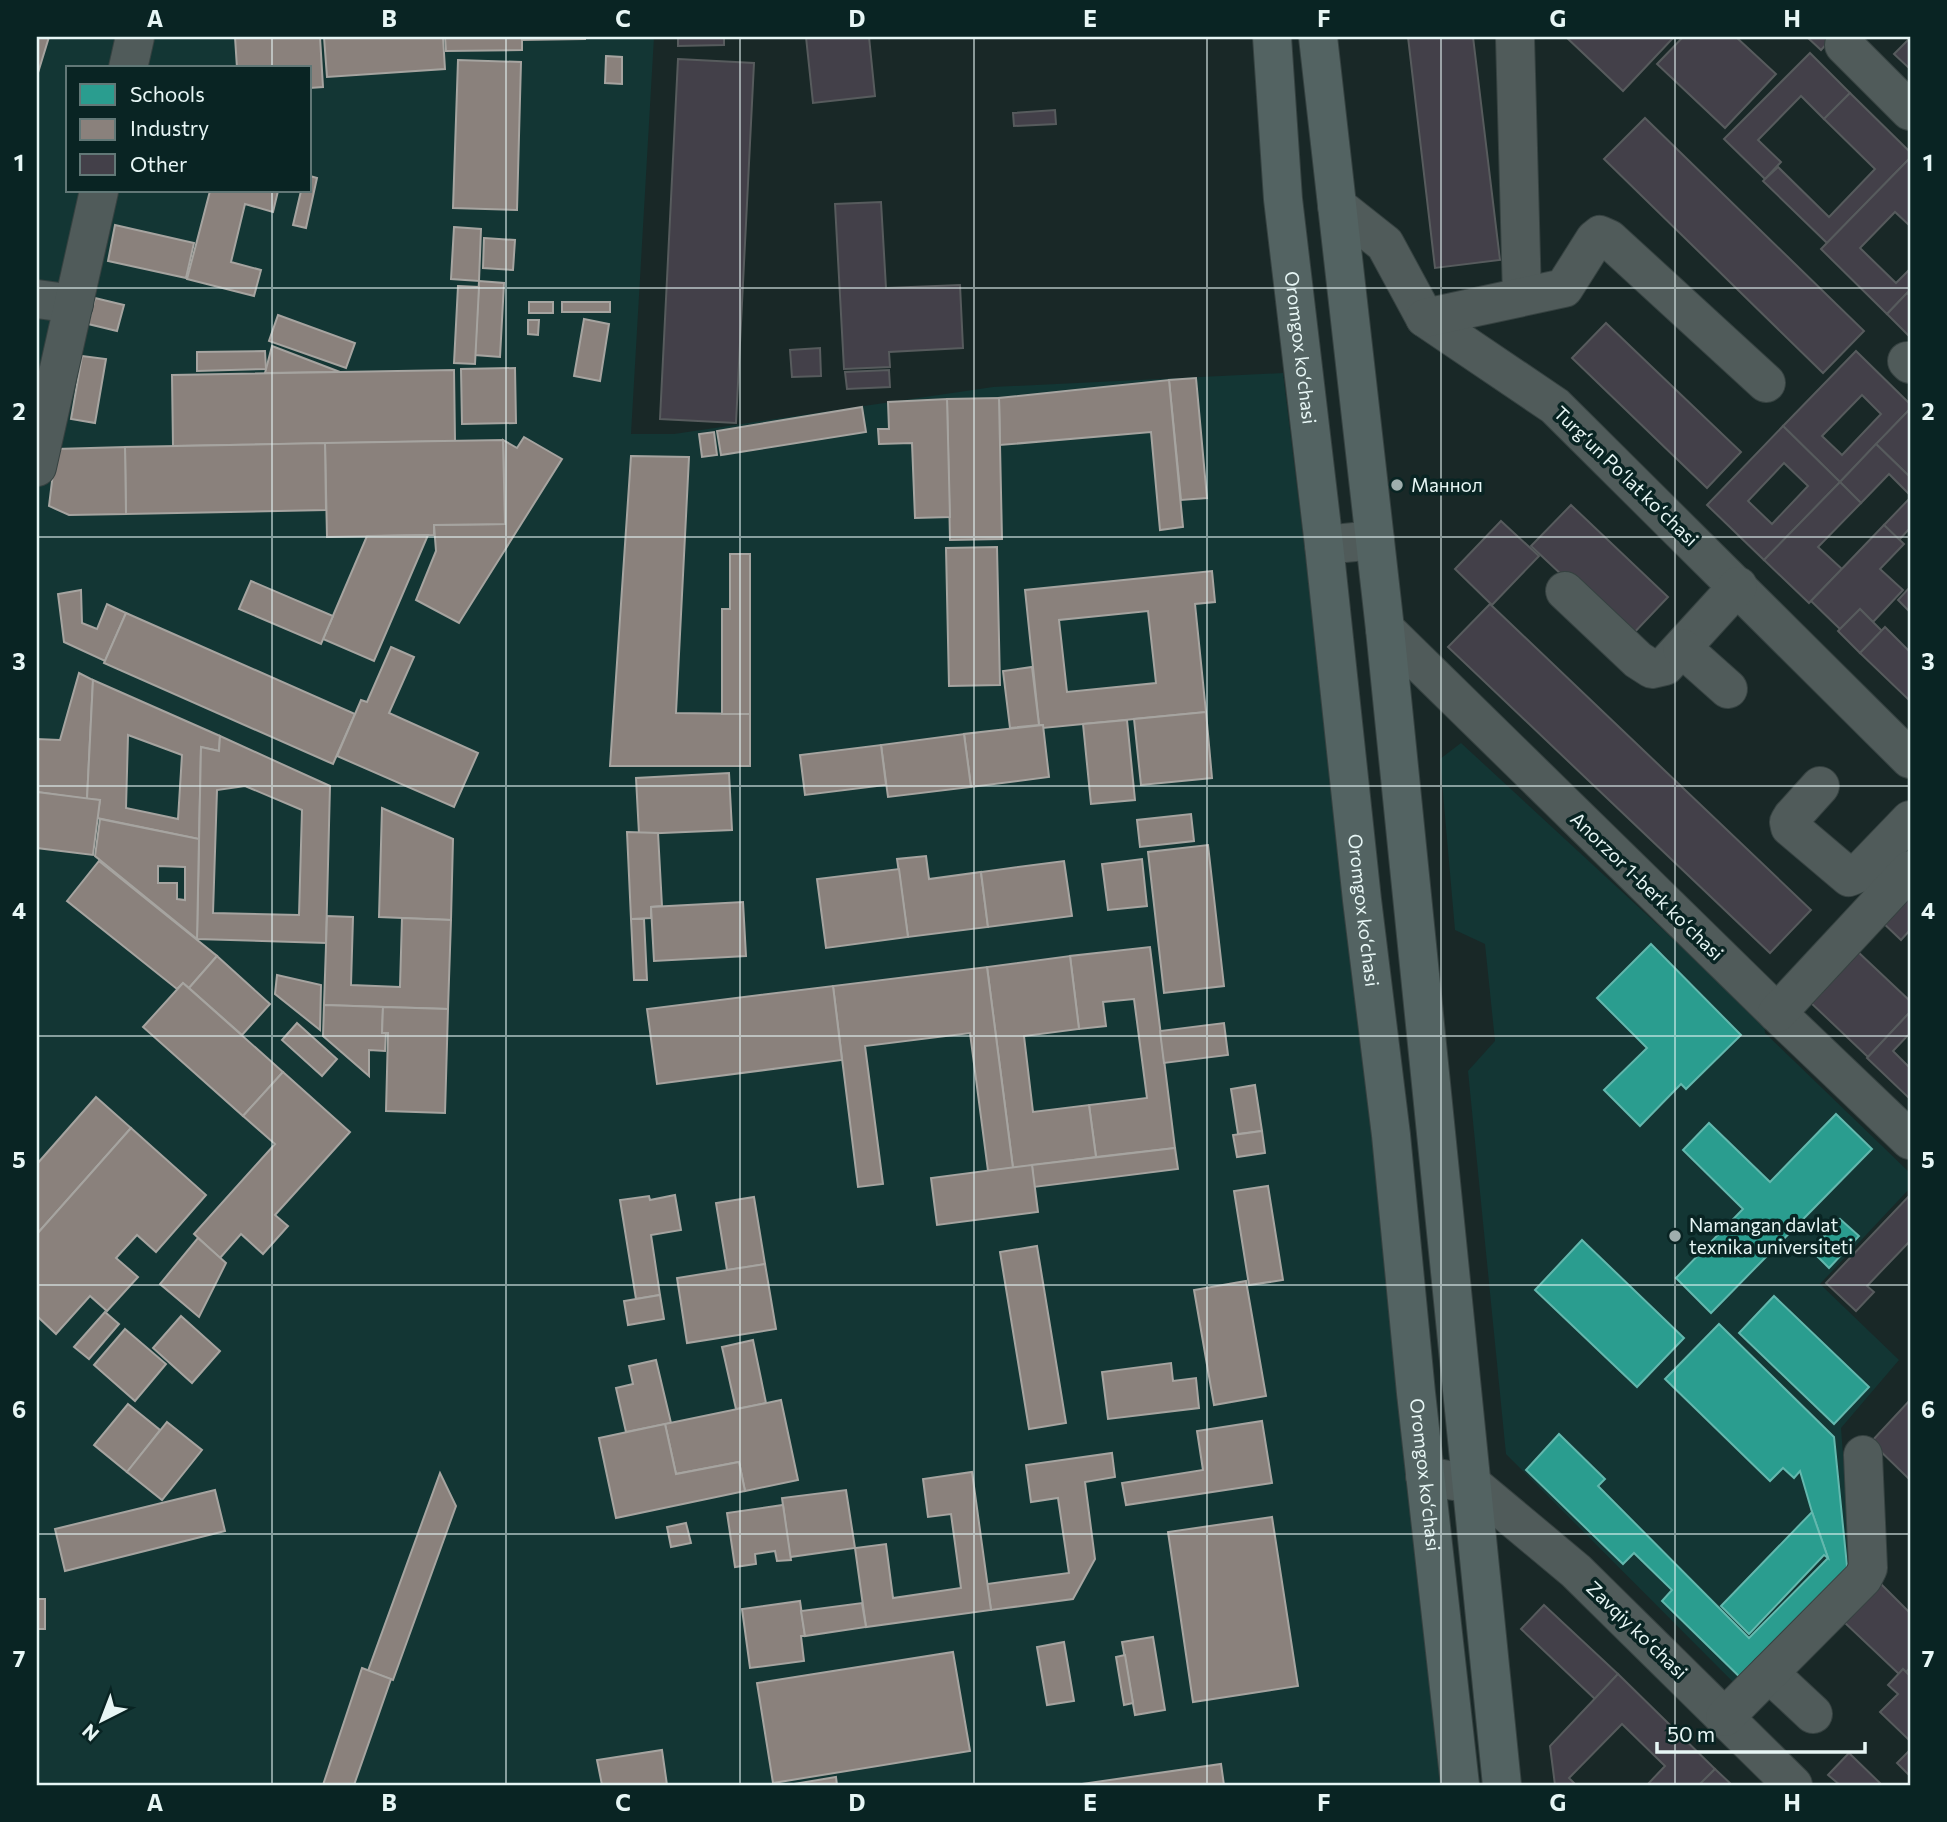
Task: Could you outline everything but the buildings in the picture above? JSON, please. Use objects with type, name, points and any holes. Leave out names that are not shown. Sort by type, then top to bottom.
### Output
[{"type":"main road","name":"Oromgox ko‘chasi","points":[[1272,37],[1283,199],[1391,1135],[1425,1476],[1460,1785]]},
{"type":"main road","points":[[1318,37],[1385,629],[1502,1785]]},
{"type":"street","points":[[128,66],[135,37]]},
{"type":"street","points":[[1515,37],[1521,296]]},
{"type":"street","points":[[1844,45],[1910,111]]},
{"type":"street","points":[[37,467],[55,302],[99,192]]},
{"type":"street","name":"Turgʻun Poʻlat koʻchasi","points":[[1337,206],[1385,244],[1425,317],[1555,406],[1910,759]]},
{"type":"street","points":[[1425,317],[1564,288],[1600,235],[1609,239],[1766,383]]},
{"type":"street","points":[[1324,545],[1375,540]]},
{"type":"street","points":[[1566,591],[1638,660],[1652,668],[1665,666],[1738,586]]},
{"type":"street","name":"Anorzor 1-berk koʻchasi","points":[[1385,629],[1776,1013],[1910,1140]]},
{"type":"street","points":[[1682,648],[1728,689]]},
{"type":"street","points":[[1820,786],[1792,817],[1790,827],[1849,877],[1859,873],[1910,820]]},
{"type":"street","points":[[1776,1013],[1910,870]]},
{"type":"street","points":[[1725,1717],[1856,1586],[1868,1567],[1863,1455]]},
{"type":"street","points":[[1425,1476],[1472,1484]]},
{"type":"street","name":"Zavqiy koʻchasi","points":[[1472,1484],[1576,1571],[1793,1785]]},
{"type":"street","points":[[1769,1673],[1813,1714]]},
{"type":"shaded area","points":[[37,37],[654,37],[631,434],[674,434],[993,387],[1283,373],[1374,1114],[1441,1785],[37,1785]]},
{"type":"shaded area","name":"Namangan davlat texnika universiteti","points":[[1461,743],[1764,1023],[1765,1033],[1910,1173],[1910,1188],[1820,1284],[1899,1360],[1841,1428],[1853,1585],[1745,1694],[1506,1454],[1468,1071],[1495,1041],[1485,944],[1455,930],[1440,759]]},
{"type":"place","name":"Маннол","points":[[1397,485]]},
{"type":"place","name":"Namangan davlat texnika universiteti","points":[[1675,1236]]}]
